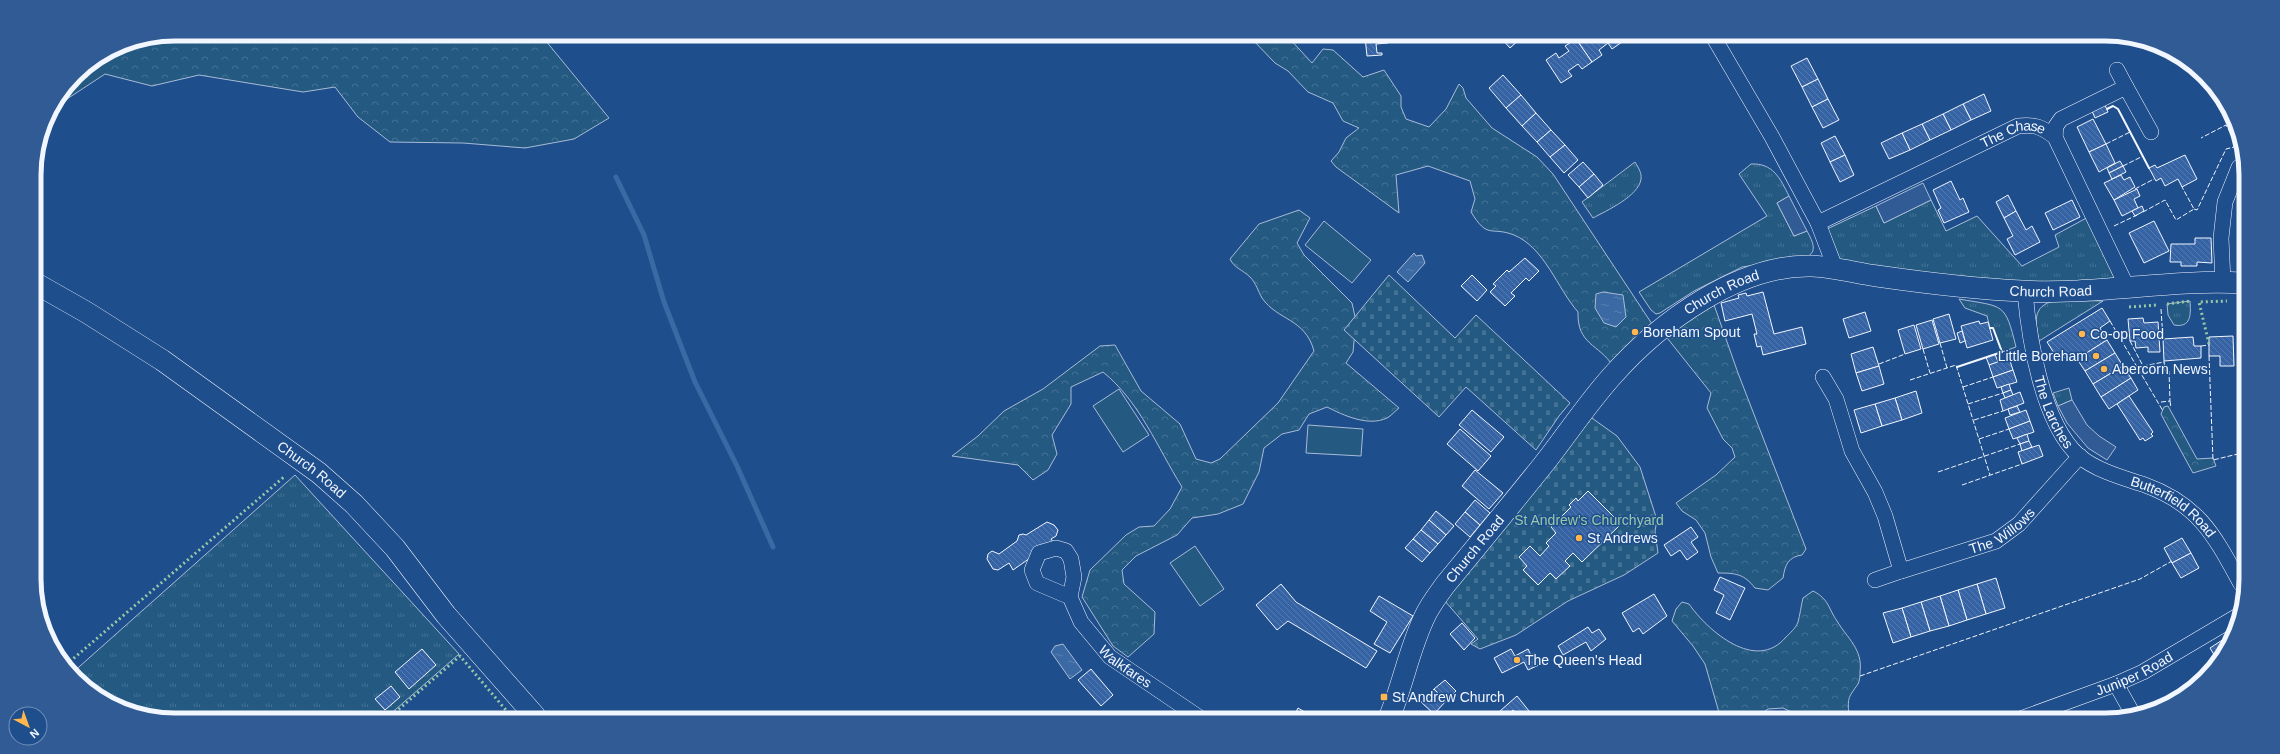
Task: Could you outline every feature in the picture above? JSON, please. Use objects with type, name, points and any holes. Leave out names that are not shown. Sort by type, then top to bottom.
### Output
[{"type":"street","points":[[1716,41],[1772,137],[1818,223],[1836,270]]},
{"type":"street","points":[[2117,70],[2151,132]]},
{"type":"street","points":[[2055,137],[2056,126],[2061,119],[2126,87]]},
{"type":"street","name":"The Chase","points":[[1818,223],[2018,126],[2030,124],[2043,127],[2055,137],[2128,289]]},
{"type":"street","points":[[2233,282],[2221,238],[2225,202],[2239,168]]},
{"type":"street","name":"Church Road","points":[[1391,713],[1399,694],[1409,654],[1425,616],[1445,585],[1612,376],[1660,329],[1689,309],[1734,283],[1760,274],[1784,269],[1812,266],[1974,288],[2025,292],[2128,289],[2233,282]]},
{"type":"street","name":"Church Road","points":[[41,287],[86,312],[162,360],[319,473],[354,504],[395,548],[446,615],[532,713]]},
{"type":"street","name":"The Larches","points":[[2025,292],[2029,334],[2042,386],[2054,420],[2067,442],[2080,456]]},
{"type":"street","points":[[1823,377],[1836,399],[1852,451],[1875,492],[1885,516],[1901,571]]},
{"type":"street","name":"The Willows","points":[[1875,580],[1996,542],[2019,524],[2080,456]]},
{"type":"street","name":"Butterfield Road","points":[[2080,456],[2110,473],[2162,491],[2183,503],[2202,521],[2218,543],[2239,580]]},
{"type":"street","name":"Walkfares","points":[[1070,597],[1081,622],[1110,657],[1193,713]]},
{"type":"street","name":"Juniper Road","points":[[2039,713],[2116,684],[2172,657],[2232,620]]},
{"type":"street","points":[[2116,684],[2131,710]]},
{"type":"green space","points":[[546,41],[609,118],[574,139],[525,148],[463,143],[390,142],[358,117],[335,87],[303,92],[199,75],[152,86],[105,74],[66,99],[80,80],[108,59],[124,51],[158,42]]},
{"type":"green space","points":[[1254,41],[1292,41],[1312,63],[1323,49],[1333,50],[1363,77],[1384,70],[1401,96],[1401,107],[1406,119],[1429,127],[1446,109],[1459,84],[1463,88],[1466,98],[1492,128],[1537,157],[1553,174],[1654,327],[1613,366],[1585,338],[1581,331],[1578,312],[1570,302],[1550,269],[1534,249],[1525,241],[1514,235],[1490,231],[1477,221],[1471,212],[1475,199],[1470,181],[1428,166],[1396,175],[1399,213],[1336,167],[1331,161],[1339,152],[1346,138],[1359,128],[1343,121],[1333,103],[1308,92],[1288,71],[1275,63]]},
{"type":"green space","points":[[1635,162],[1641,175],[1639,185],[1628,197],[1593,218],[1582,202]]},
{"type":"green space","points":[[1751,164],[1765,166],[1779,178],[1789,196],[1777,203],[1794,236],[1807,231],[1813,243],[1813,251],[1811,254],[1803,258],[1742,267],[1694,291],[1660,313],[1656,314],[1651,310],[1639,292],[1767,216],[1739,174]]},
{"type":"green space","points":[[1931,200],[1946,231],[1977,216],[2022,266],[2059,247],[2055,235],[2092,215],[2128,289],[1836,270],[1827,229],[1876,206],[1884,223]]},
{"type":"green space","points":[[1299,210],[1310,218],[1297,243],[1304,255],[1352,303],[1356,321],[1353,352],[1346,363],[1399,408],[1387,418],[1372,421],[1356,419],[1327,407],[1309,414],[1299,430],[1282,434],[1264,448],[1259,472],[1243,504],[1218,514],[1192,518],[1177,535],[1136,556],[1122,570],[1124,584],[1155,612],[1154,634],[1128,657],[1113,646],[1082,597],[1090,570],[1126,535],[1139,527],[1154,526],[1170,509],[1182,487],[1138,411],[1116,384],[1103,372],[1071,387],[1071,404],[1052,435],[1057,454],[1048,470],[1033,480],[1018,465],[952,456],[978,436],[1004,411],[1043,389],[1100,346],[1115,345],[1141,391],[1180,424],[1196,459],[1211,463],[1220,459],[1278,403],[1314,351],[1310,340],[1304,332],[1298,326],[1268,306],[1252,279],[1236,267],[1230,259],[1259,224]]},
{"type":"green space","points":[[1324,221],[1371,260],[1352,283],[1305,245]]},
{"type":"green space","points":[[1389,275],[1455,338],[1476,315],[1570,403],[1559,416],[1536,450],[1466,387],[1439,417],[1344,330]]},
{"type":"green space","points":[[1959,299],[1994,306],[2000,309],[2005,314],[2009,322],[2016,347],[2002,352],[1993,328],[1990,328],[1987,316],[1965,308]]},
{"type":"green space","points":[[2060,300],[2103,301],[2039,341],[2036,319],[2040,308],[2051,302]]},
{"type":"green space","points":[[2190,301],[2190,316],[2187,322],[2180,325],[2174,325],[2168,315],[2167,304]]},
{"type":"green space","points":[[1713,302],[1738,373],[1806,549],[1802,555],[1793,558],[1788,562],[1783,578],[1768,590],[1755,588],[1751,583],[1739,575],[1718,573],[1711,557],[1705,533],[1696,520],[1682,511],[1676,503],[1716,475],[1735,457],[1732,448],[1723,439],[1707,408],[1711,393],[1664,334]]},
{"type":"green space","points":[[2069,388],[2072,400],[2058,406],[2053,393]]},
{"type":"green space","points":[[1119,389],[1149,435],[1123,452],[1093,406]]},
{"type":"green space","points":[[2168,406],[2197,459],[2213,458],[2216,466],[2193,473],[2161,414],[2164,407]]},
{"type":"green space","name":"St Andrew's Churchyard","points":[[1589,416],[1617,436],[1640,467],[1657,520],[1655,531],[1658,553],[1624,575],[1568,601],[1516,635],[1480,649],[1471,644],[1478,639],[1444,600]]},
{"type":"green space","points":[[1308,425],[1363,429],[1361,456],[1306,453]]},
{"type":"green space","points":[[295,475],[459,654],[391,713],[158,712],[124,703],[108,695],[80,674],[76,669]]},
{"type":"green space","points":[[1195,546],[1224,589],[1200,606],[1170,563]]},
{"type":"green space","points":[[1813,591],[1822,597],[1857,650],[1860,664],[1860,679],[1849,698],[1849,713],[1794,713],[1783,708],[1768,709],[1762,713],[1719,713],[1705,664],[1693,646],[1672,621],[1676,609],[1682,602],[1689,604],[1697,615],[1720,636],[1733,644],[1747,649],[1761,651],[1774,647],[1793,630],[1798,622],[1803,598]]},
{"type":"shaded area","points":[[1923,183],[1931,200],[1884,223],[1876,206]]},
{"type":"shaded area","points":[[1789,196],[1807,231],[1794,236],[1777,203]]},
{"type":"shaded area","points":[[2072,400],[2087,425],[2099,436],[2116,447],[2107,460],[2088,448],[2067,423],[2058,406]]},
{"type":"water","points":[[1414,253],[1416,256],[1422,255],[1425,263],[1408,282],[1397,272]]},
{"type":"water","points":[[1603,292],[1623,295],[1626,317],[1616,327],[1604,323],[1595,308],[1596,294]]},
{"type":"water","points":[[1063,644],[1082,670],[1070,679],[1051,652],[1055,646]]},
{"type":"building","points":[[1365,41],[1388,41],[1388,43],[1376,44],[1377,53],[1382,53],[1382,55],[1367,56]]},
{"type":"building","points":[[1504,41],[1518,41],[1510,48]]},
{"type":"building","points":[[1573,41],[1577,41],[1592,62],[1582,69],[1578,64],[1568,71],[1572,76],[1561,83],[1546,60],[1556,53],[1559,58],[1569,51],[1565,46]]},
{"type":"building","points":[[1577,41],[1622,42],[1612,49],[1608,43],[1599,50],[1602,55],[1592,62]]},
{"type":"building","points":[[1807,58],[1818,79],[1802,87],[1791,66]]},
{"type":"building","points":[[1503,75],[1521,95],[1506,108],[1489,88]]},
{"type":"building","points":[[1818,79],[1828,99],[1812,107],[1802,87]]},
{"type":"building","points":[[1984,94],[1991,111],[1971,120],[1963,104]]},
{"type":"building","points":[[1521,95],[1536,113],[1522,126],[1506,108]]},
{"type":"building","points":[[1828,99],[1839,120],[1823,128],[1812,107]]},
{"type":"building","points":[[1963,104],[1971,120],[1951,130],[1943,114]]},
{"type":"building","points":[[2105,105],[2108,112],[2095,118],[2092,111]]},
{"type":"building","points":[[1536,113],[1551,130],[1537,142],[1522,126]]},
{"type":"building","points":[[1943,114],[1951,130],[1930,140],[1922,124]]},
{"type":"building","points":[[2093,119],[2106,144],[2089,152],[2077,127]]},
{"type":"building","points":[[1922,124],[1930,140],[1910,150],[1902,133]]},
{"type":"building","points":[[1551,130],[1565,145],[1550,157],[1537,142]]},
{"type":"building","points":[[1902,133],[1910,150],[1889,159],[1881,143]]},
{"type":"building","points":[[1835,136],[1845,155],[1830,162],[1821,143]]},
{"type":"building","points":[[2106,144],[2115,163],[2099,172],[2089,152]]},
{"type":"building","points":[[1565,145],[1578,160],[1564,173],[1550,157]]},
{"type":"building","points":[[1845,155],[1854,175],[1840,182],[1830,162]]},
{"type":"building","points":[[2185,155],[2197,179],[2182,187],[2178,179],[2165,186],[2161,178],[2156,181],[2149,168],[2155,165],[2157,168]]},
{"type":"building","points":[[2120,161],[2123,166],[2109,173],[2107,168]]},
{"type":"building","points":[[1583,162],[1594,174],[1579,187],[1568,175]]},
{"type":"building","points":[[2123,166],[2126,172],[2112,179],[2109,173]]},
{"type":"building","points":[[1594,174],[1603,185],[1588,198],[1579,187]]},
{"type":"building","points":[[2121,175],[2124,180],[2130,177],[2135,187],[2114,200],[2104,183]]},
{"type":"building","points":[[1951,181],[1960,200],[1963,198],[1969,212],[1944,223],[1938,210],[1941,208],[1933,190]]},
{"type":"building","points":[[2137,189],[2140,196],[2134,199],[2138,208],[2122,216],[2114,200]]},
{"type":"building","points":[[2008,195],[2016,211],[2004,218],[1996,202]]},
{"type":"building","points":[[2072,200],[2080,217],[2053,230],[2045,213]]},
{"type":"building","points":[[2142,206],[2144,211],[2135,216],[2132,211]]},
{"type":"building","points":[[2016,211],[2026,230],[2032,226],[2040,242],[2015,255],[2007,239],[2013,236],[2004,218]]},
{"type":"building","points":[[2154,221],[2169,251],[2144,263],[2129,233]]},
{"type":"building","points":[[2195,238],[2211,238],[2212,263],[2197,262],[2197,266],[2181,266],[2181,262],[2170,262],[2171,244],[2195,244]]},
{"type":"building","points":[[1525,258],[1539,271],[1529,281],[1526,278],[1511,293],[1515,296],[1505,306],[1490,292],[1496,286],[1493,284],[1507,270],[1509,272]]},
{"type":"building","points":[[1472,275],[1487,290],[1477,301],[1461,286]]},
{"type":"building","points":[[1763,292],[1774,334],[1802,327],[1806,344],[1763,355],[1761,346],[1757,347],[1754,334],[1757,334],[1752,314],[1725,321],[1721,303],[1739,298],[1738,295],[1746,293],[1747,296]]},
{"type":"building","name":"Co-op Food","points":[[2102,308],[2110,321],[2100,328],[2107,340],[2074,361],[2070,354],[2059,361],[2047,342]]},
{"type":"building","points":[[1865,312],[1871,331],[1849,338],[1843,319]]},
{"type":"building","points":[[1949,314],[1956,339],[1940,343],[1933,319]]},
{"type":"building","points":[[2143,318],[2144,323],[2158,322],[2160,352],[2148,352],[2148,347],[2136,348],[2135,341],[2130,341],[2128,319]]},
{"type":"building","points":[[1932,320],[1939,344],[1923,349],[1916,325]]},
{"type":"building","points":[[1979,321],[1980,324],[1988,322],[1993,340],[1967,348],[1961,326]]},
{"type":"building","points":[[1914,325],[1921,349],[1905,354],[1898,330]]},
{"type":"building","points":[[1962,331],[1965,341],[1960,343],[1957,333]]},
{"type":"building","points":[[2233,336],[2234,366],[2220,366],[2220,356],[2209,356],[2209,337]]},
{"type":"building","points":[[2193,337],[2194,346],[2201,346],[2201,358],[2164,361],[2163,339]]},
{"type":"building","points":[[2239,337],[2239,374],[2238,374]]},
{"type":"building","name":"Little Boreham","points":[[2107,340],[2115,353],[2085,371],[2077,359]]},
{"type":"building","points":[[1873,347],[1879,366],[1856,373],[1851,354]]},
{"type":"building","name":"Abercorn News","points":[[2115,353],[2123,366],[2093,384],[2085,371]]},
{"type":"building","points":[[1995,354],[1998,362],[1989,365],[1986,357]]},
{"type":"building","points":[[2009,358],[2013,370],[1993,377],[1989,365]]},
{"type":"building","points":[[1879,366],[1884,384],[1862,391],[1856,373]]},
{"type":"building","points":[[2123,366],[2131,378],[2101,397],[2093,384]]},
{"type":"building","points":[[2013,370],[2017,382],[1997,388],[1993,377]]},
{"type":"building","points":[[2131,378],[2138,390],[2109,409],[2101,397]]},
{"type":"building","points":[[2009,384],[2011,390],[2003,393],[2001,387]]},
{"type":"building","points":[[2011,390],[2013,395],[2005,398],[2003,393]]},
{"type":"building","points":[[1916,391],[1922,413],[1902,420],[1895,398]]},
{"type":"building","points":[[2020,392],[2024,403],[2003,411],[2000,400]]},
{"type":"building","points":[[2129,396],[2153,432],[2151,434],[2153,436],[2145,441],[2143,438],[2140,440],[2117,404]]},
{"type":"building","points":[[1895,398],[1902,420],[1882,426],[1875,404]]},
{"type":"building","points":[[1875,404],[1882,426],[1861,433],[1854,410]]},
{"type":"building","points":[[2017,406],[2020,412],[2010,415],[2008,409]]},
{"type":"building","points":[[1472,410],[1504,437],[1491,452],[1459,425]]},
{"type":"building","points":[[2026,410],[2030,421],[2009,429],[2005,418]]},
{"type":"building","points":[[2030,421],[2034,432],[2013,439],[2009,429]]},
{"type":"building","points":[[1460,429],[1491,456],[1478,471],[1447,444]]},
{"type":"building","points":[[2027,434],[2029,441],[2020,444],[2017,438]]},
{"type":"building","points":[[2029,441],[2032,447],[2022,451],[2020,444]]},
{"type":"building","points":[[2039,445],[2043,456],[2022,464],[2018,452]]},
{"type":"building","points":[[1475,470],[1503,493],[1489,509],[1462,486]]},
{"type":"building","name":"St Andrews","points":[[1588,491],[1621,524],[1582,562],[1573,553],[1565,561],[1570,566],[1556,579],[1550,573],[1538,585],[1523,570],[1527,566],[1519,557],[1530,546],[1540,556],[1549,546],[1546,543],[1556,533],[1551,527],[1571,507],[1569,505],[1576,498],[1578,501]]},
{"type":"building","points":[[1475,500],[1490,513],[1480,525],[1465,512]]},
{"type":"building","points":[[1436,511],[1454,526],[1446,535],[1429,520]]},
{"type":"building","points":[[1465,512],[1480,525],[1470,537],[1455,524]]},
{"type":"building","points":[[1429,520],[1446,535],[1438,544],[1421,530]]},
{"type":"building","points":[[1047,522],[1054,525],[1058,530],[1056,536],[1051,539],[1053,542],[1013,570],[1009,563],[998,570],[993,569],[987,559],[988,554],[992,551],[999,554],[1017,541],[1019,535],[1026,535]]},
{"type":"building","points":[[1691,527],[1698,537],[1691,542],[1698,552],[1687,560],[1680,550],[1671,556],[1664,545]]},
{"type":"building","points":[[1421,530],[1438,544],[1430,553],[1413,539]]},
{"type":"building","points":[[2182,538],[2191,553],[2172,563],[2164,548]]},
{"type":"building","points":[[1413,539],[1430,553],[1422,562],[1405,548]]},
{"type":"building","points":[[2191,553],[2199,568],[2181,578],[2172,563]]},
{"type":"building","points":[[1720,577],[1745,588],[1730,620],[1716,613],[1724,595],[1714,590]]},
{"type":"building","points":[[1996,578],[2005,608],[1986,614],[1977,584]]},
{"type":"building","points":[[1281,584],[1296,602],[1377,651],[1366,668],[1288,621],[1277,630],[1256,605]]},
{"type":"building","points":[[1977,584],[1986,614],[1967,620],[1958,590]]},
{"type":"building","points":[[1958,590],[1967,620],[1949,626],[1940,596]]},
{"type":"building","points":[[1654,594],[1667,616],[1643,634],[1639,628],[1633,632],[1622,613]]},
{"type":"building","points":[[1379,596],[1413,616],[1390,653],[1374,644],[1387,622],[1370,611]]},
{"type":"building","points":[[1940,596],[1949,626],[1930,631],[1921,602]]},
{"type":"building","points":[[1921,602],[1930,631],[1911,637],[1902,608]]},
{"type":"building","points":[[1902,608],[1911,637],[1893,643],[1883,613]]},
{"type":"building","points":[[1462,623],[1475,638],[1464,650],[1450,634]]},
{"type":"building","points":[[1588,627],[1592,633],[1599,629],[1606,639],[1591,651],[1586,642],[1563,655],[1558,646]]},
{"type":"building","points":[[2225,638],[2214,655],[2210,648]]},
{"type":"building","points":[[422,649],[436,665],[409,689],[395,672]]},
{"type":"building","name":"The Queen's Head","points":[[1511,649],[1515,656],[1528,649],[1531,655],[1535,653],[1541,664],[1528,670],[1524,662],[1502,673],[1494,658]]},
{"type":"building","points":[[1091,669],[1113,695],[1101,706],[1078,680]]},
{"type":"building","points":[[1445,680],[1456,691],[1446,701],[1434,689]]},
{"type":"building","points":[[391,686],[400,697],[385,710],[375,699]]},
{"type":"building","points":[[1434,689],[1446,701],[1435,713],[1433,713],[1421,702]]},
{"type":"building","points":[[1517,696],[1529,711],[1526,713],[1516,713],[1513,710],[1510,713],[1502,713],[1500,711]]},
{"type":"building","points":[[1298,708],[1306,713],[1296,713]]},
{"type":"waterway","points":[[616,177],[644,235],[664,302],[695,382],[737,466],[773,547]]},
{"type":"hedge","points":[[2167,304],[2190,301]]},
{"type":"hedge","points":[[2209,344],[2199,302],[2227,301]]},
{"type":"hedge","points":[[2129,307],[2157,305]]},
{"type":"hedge","points":[[70,661],[285,476]]},
{"type":"hedge","points":[[394,713],[460,656],[508,713]]},
{"type":"fence","points":[[2201,138],[2226,125],[2233,138]]},
{"type":"fence","points":[[2106,144],[2130,132]]},
{"type":"fence","points":[[2194,209],[2197,210],[2226,149],[2235,147]]},
{"type":"fence","points":[[2123,166],[2143,156]]},
{"type":"fence","points":[[2135,189],[2154,179]]},
{"type":"fence","points":[[2143,212],[2165,200],[2176,220],[2194,209],[2182,187]]},
{"type":"fence","points":[[2114,226],[2137,215]]},
{"type":"fence","points":[[2239,296],[2239,339]]},
{"type":"fence","points":[[2161,309],[2163,339]]},
{"type":"fence","points":[[2110,321],[2163,411]]},
{"type":"fence","points":[[2130,341],[2143,366],[2164,362]]},
{"type":"fence","points":[[1940,343],[1947,368]]},
{"type":"fence","points":[[2201,346],[2209,345]]},
{"type":"fence","points":[[1923,349],[1930,373]]},
{"type":"fence","points":[[1879,364],[1905,354]]},
{"type":"fence","points":[[2209,356],[2213,460],[2239,454]]},
{"type":"fence","points":[[2161,402],[2170,401],[2169,371],[2165,371],[2164,361]]},
{"type":"fence","points":[[1910,380],[1956,365],[1990,475]]},
{"type":"fence","points":[[2238,371],[2239,453]]},
{"type":"fence","points":[[1963,387],[1993,377]]},
{"type":"fence","points":[[1968,404],[2003,393]]},
{"type":"fence","points":[[2170,401],[2171,408]]},
{"type":"fence","points":[[1974,420],[2003,411]]},
{"type":"fence","points":[[1979,439],[2009,429]]},
{"type":"fence","points":[[1938,472],[2020,444]]},
{"type":"fence","points":[[1962,485],[2022,464]]},
{"type":"fence","points":[[1860,676],[2140,579],[2172,561]]},
{"type":"wall","points":[[2107,109],[2113,106],[2118,109],[2149,168]]},
{"type":"wall","points":[[1957,367],[2002,352],[1993,328],[1990,328]]},
{"type":"place","name":"Boreham Spout","points":[[1635,332]]},
{"type":"place","name":"Co-op Food","points":[[2082,334]]},
{"type":"place","name":"Little Boreham","points":[[2096,356]]},
{"type":"place","name":"Abercorn News","points":[[2104,369]]},
{"type":"place","name":"St Andrews","points":[[1579,538]]},
{"type":"place","name":"The Queen's Head","points":[[1517,660]]},
{"type":"place","name":"St Andrew Church","points":[[1384,697]]}]
